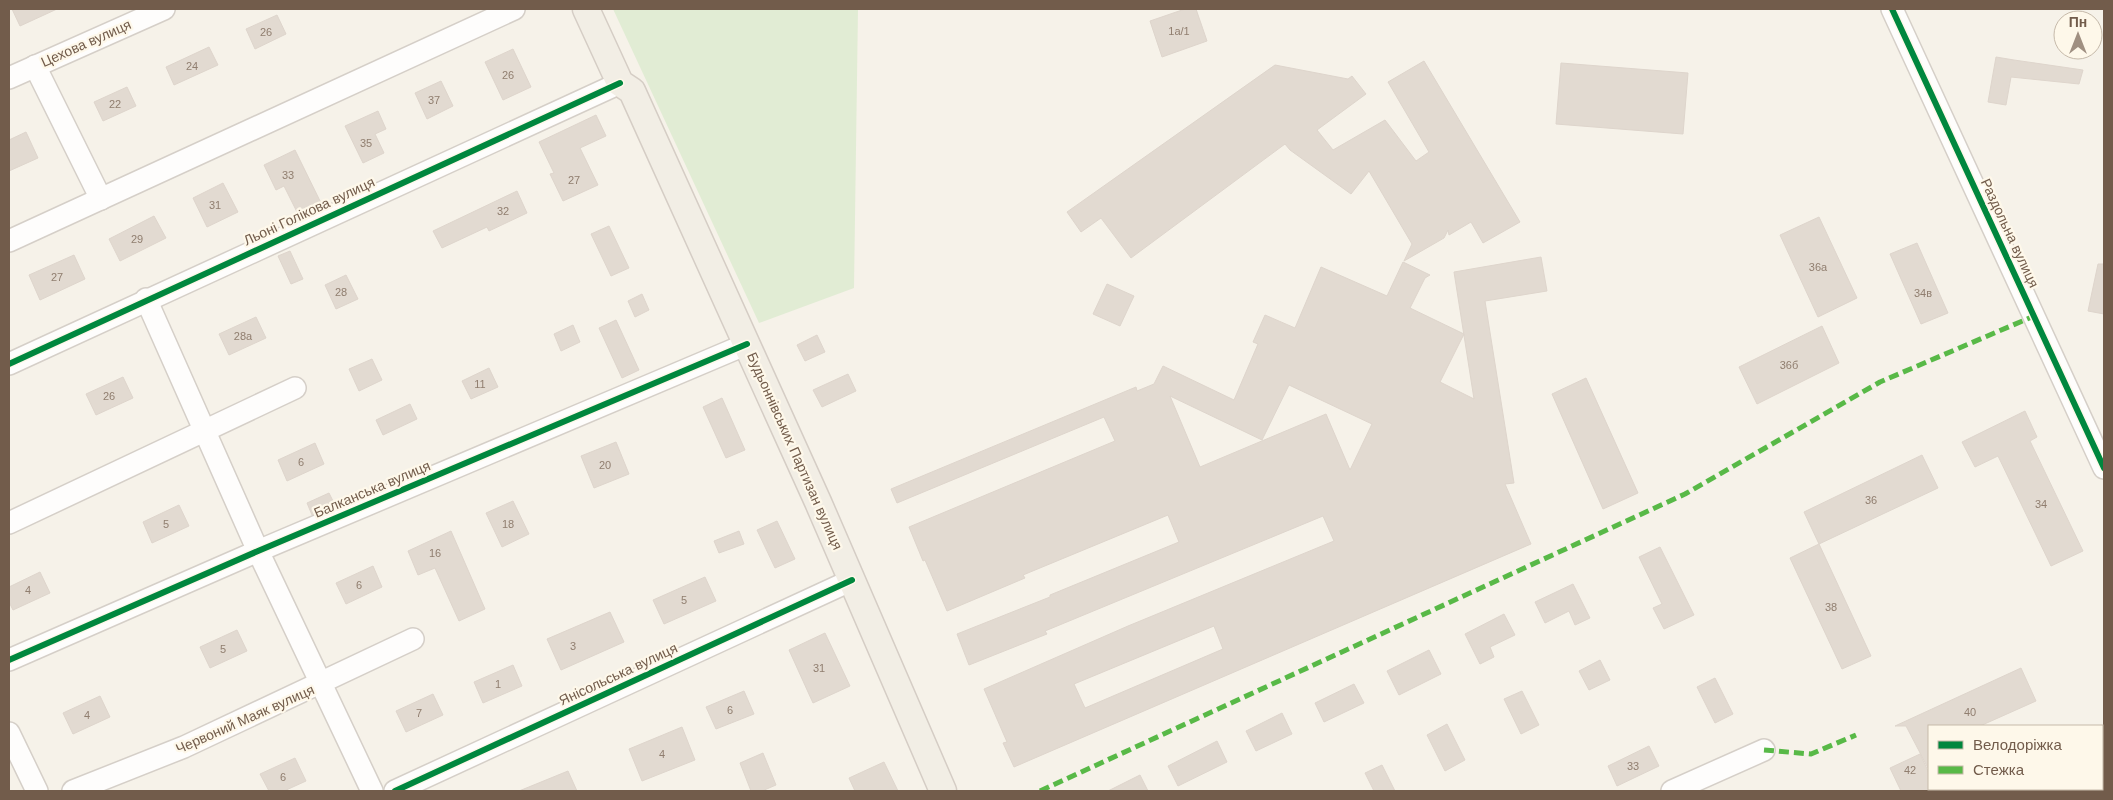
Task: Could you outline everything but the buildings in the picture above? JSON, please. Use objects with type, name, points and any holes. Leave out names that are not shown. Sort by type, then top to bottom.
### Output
[{"type":"main road","name":"Будьоннівських Партизан вулиця","points":[[586,9],[620,82],[632,92],[747,344],[943,791]]},
{"type":"street","name":"Цехова вулиця","points":[[10,73],[35,66],[164,9]]},
{"type":"street","points":[[9,242],[514,9]]},
{"type":"street","name":"Раздольна вулиця","points":[[1892,9],[2104,468]]},
{"type":"street","points":[[35,66],[101,199]]},
{"type":"street","name":"Льоні Голікова вулиця","points":[[9,364],[146,299],[620,82]]},
{"type":"street","points":[[146,299],[258,552],[372,791]]},
{"type":"street","name":"Балканська вулиця","points":[[9,660],[747,344]]},
{"type":"street","points":[[9,523],[296,388]]},
{"type":"street","name":"Янісольська вулиця","points":[[395,791],[852,580]]},
{"type":"street","name":"Червоний Маяк вулиця","points":[[73,791],[184,747],[322,684],[413,639]]},
{"type":"street","points":[[9,733],[37,791]]},
{"type":"street","points":[[1672,791],[1764,750]]},
{"type":"green space","points":[[613,9],[858,9],[854,288],[759,323]]},
{"type":"marked path","points":[[1040,791],[1685,494],[1880,382],[2034,316]]},
{"type":"marked path","points":[[1764,750],[1811,754],[1856,735]]},
{"type":"cycle path","points":[[1892,9],[2104,468]]},
{"type":"cycle path","points":[[9,364],[620,83]]},
{"type":"cycle path","points":[[9,660],[258,551],[747,344]]},
{"type":"cycle path","points":[[395,791],[852,580]]}]
